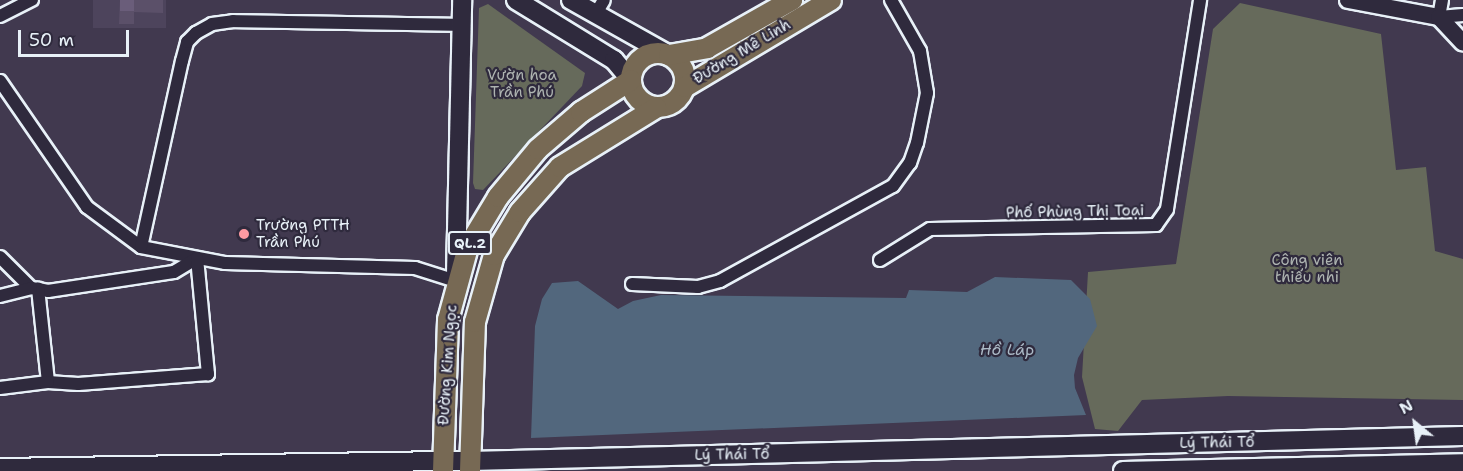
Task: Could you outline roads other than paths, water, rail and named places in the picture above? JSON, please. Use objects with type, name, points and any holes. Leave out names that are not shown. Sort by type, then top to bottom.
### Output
[{"type":"main road","points":[[456,281],[462,0]]},
{"type":"main road","points":[[516,0],[614,60],[631,80],[638,99],[656,108]]},
{"type":"main road","points":[[571,0],[599,8],[669,56],[683,68],[684,87]]},
{"type":"main road","name":"Đường Mê Linh","points":[[669,56],[707,48],[792,0]]},
{"type":"main road","name":"Đường Mê Linh","points":[[684,87],[831,0]]},
{"type":"main road","name":"QL.2","points":[[631,80],[634,67],[644,57],[656,53],[669,56]]},
{"type":"main road","name":"Đường Kim Ngọc","points":[[443,466],[448,320],[456,281],[484,218],[514,175],[560,129],[631,80]]},
{"type":"main road","name":"QL.2","points":[[656,108],[674,102],[684,87]]},
{"type":"main road","name":"Đường Kim Ngọc","points":[[470,466],[475,322],[494,255],[520,213],[560,167],[656,108]]},
{"type":"main road","name":"Lý Thái Tổ","points":[[0,468],[470,466],[1463,436]]},
{"type":"main road","name":"Lý Thái Tổ","points":[[1123,471],[1463,463]]},
{"type":"street","points":[[0,16],[32,0]]},
{"type":"street","points":[[633,284],[698,287],[720,281],[893,186],[910,163],[917,143],[927,93],[920,51],[891,0]]},
{"type":"street","name":"Phố Phùng Thị Toại","points":[[880,260],[930,229],[1156,225],[1167,209],[1173,179],[1200,0]]},
{"type":"street","points":[[1348,0],[1440,8],[1463,15]]},
{"type":"street","points":[[1440,8],[1463,43]]},
{"type":"street","points":[[141,247],[182,61],[187,42],[196,33],[212,24],[233,21],[461,25]]},
{"type":"street","points":[[0,81],[87,207],[141,247],[225,263],[416,268],[456,281]]},
{"type":"street","points":[[0,257],[35,288],[48,382]]},
{"type":"street","points":[[0,296],[35,288],[48,291],[174,272],[197,258]]},
{"type":"street","points":[[0,388],[48,382],[78,384],[208,374],[197,258]]},
{"type":"water","name":"Hồ Láp","points":[[995,277],[1071,280],[1090,299],[1097,326],[1078,358],[1074,375],[1075,388],[1086,415],[531,438],[535,326],[542,299],[552,283],[578,281],[618,309],[633,301],[661,295],[906,298],[909,290],[967,292]]},
{"type":"place","name":"Trường PTTH Trần Phú","points":[[244,234]]},
{"type":"park label","name":"Vườn hoa Trần Phú","points":[[522,84]]},
{"type":"park label","name":"Công viên thiếu nhi","points":[[1307,268]]}]
